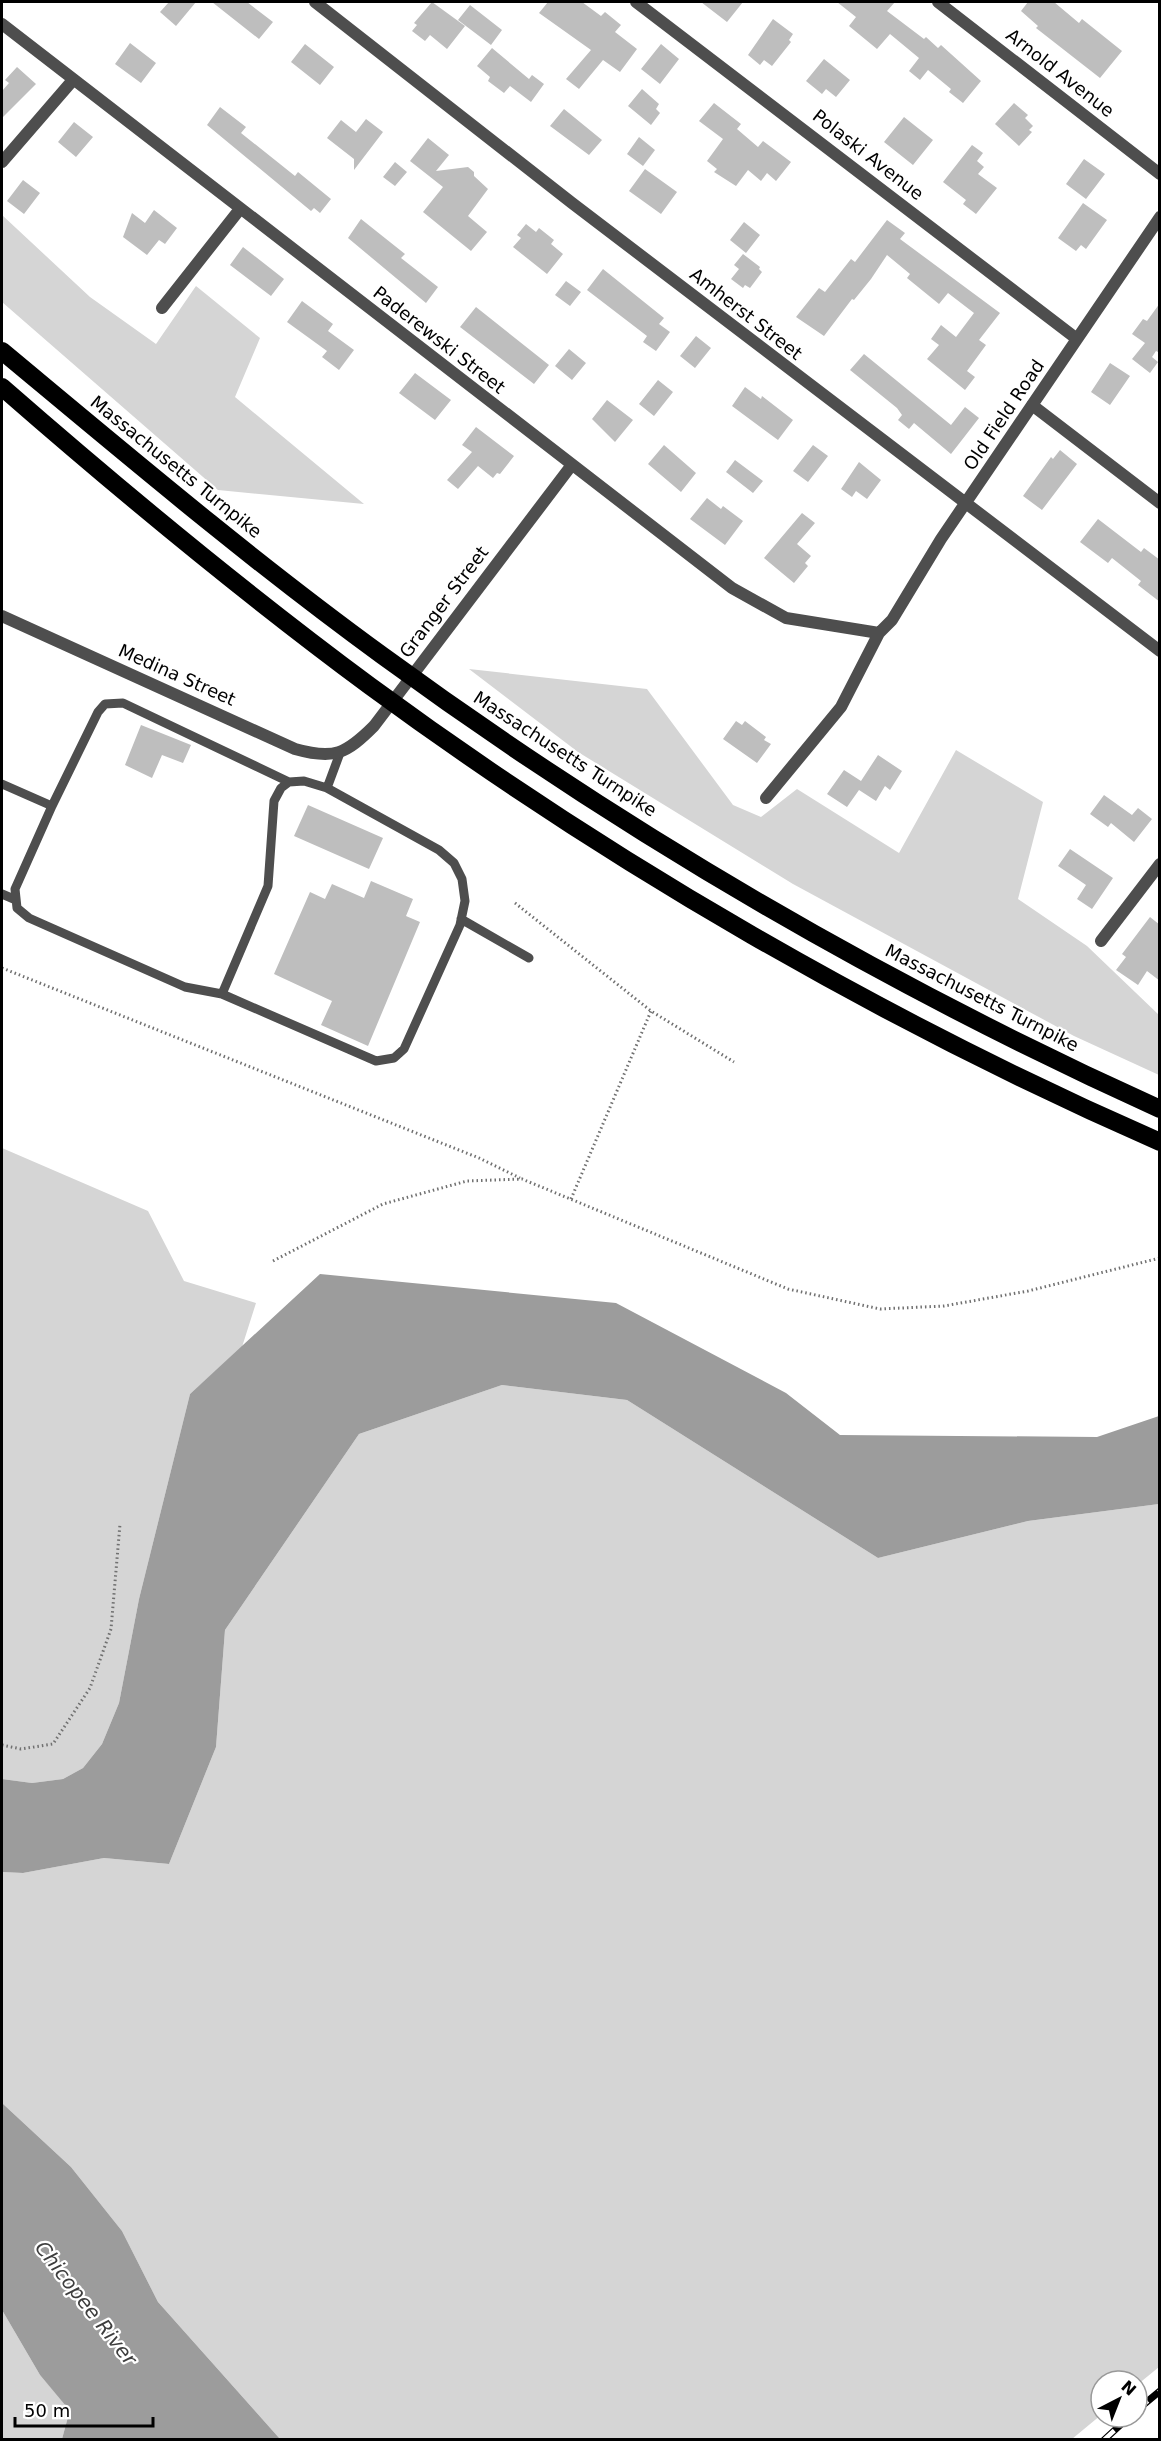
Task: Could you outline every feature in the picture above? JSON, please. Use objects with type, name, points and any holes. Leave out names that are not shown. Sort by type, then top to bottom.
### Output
[{"type":"highway","name":"Massachusetts Turnpike","points":[[2,351],[270,571],[423,685],[629,823],[822,938],[1021,1043],[1160,1109]]},
{"type":"highway","points":[[2,387],[210,564],[382,694],[646,871],[780,951],[919,1026],[1099,1116],[1160,1142]]},
{"type":"street","name":"Amherst Street","points":[[315,2],[572,203],[1160,651]]},
{"type":"street","name":"Polaski Avenue","points":[[636,2],[1077,339]]},
{"type":"street","name":"Arnold Avenue","points":[[938,2],[1160,174]]},
{"type":"street","name":"Paderewski Street","points":[[2,24],[571,466],[732,588],[786,618],[879,633]]},
{"type":"street","points":[[2,162],[73,80]]},
{"type":"street","points":[[162,308],[240,209]]},
{"type":"street","name":"Old Field Road","points":[[766,798],[841,707],[879,633],[892,620],[966,502],[1160,217]]},
{"type":"street","points":[[1032,405],[1160,503]]},
{"type":"street","name":"Granger Street","points":[[340,753],[355,744],[374,726],[571,466]]},
{"type":"street","name":"Medina Street","points":[[2,616],[295,749],[325,755],[340,753]]},
{"type":"street","points":[[1101,941],[1160,864]]},
{"type":"lane","points":[[123,703],[290,782],[304,781],[327,788],[439,850],[454,863],[462,879],[465,901],[461,919],[404,1049],[393,1058],[376,1061],[222,994],[185,987],[29,918],[17,908],[15,889],[52,806],[98,712],[105,704],[123,703]]},
{"type":"lane","points":[[327,788],[340,753]]},
{"type":"lane","points":[[222,994],[268,886],[274,801],[281,788],[290,782]]},
{"type":"lane","points":[[2,784],[52,806]]},
{"type":"lane","points":[[2,894],[16,900]]},
{"type":"lane","points":[[461,919],[530,958]]},
{"type":"path","points":[[514,903],[651,1011],[734,1062]]},
{"type":"path","points":[[2,968],[469,1153],[522,1179],[788,1289],[880,1309],[944,1306],[1028,1291],[1160,1258]]},
{"type":"path","points":[[571,1199],[651,1011]]},
{"type":"path","points":[[273,1261],[383,1204],[467,1181],[522,1179]]},
{"type":"path","points":[[2,1745],[21,1749],[53,1744],[90,1688],[111,1629],[120,1524]]},
{"type":"shaded area","points":[[2,215],[90,297],[156,344],[196,286],[260,338],[235,397],[364,504],[218,490],[2,302]]},
{"type":"shaded area","points":[[469,669],[647,689],[733,805],[761,817],[797,789],[899,853],[956,750],[1043,802],[1018,899],[1087,946],[1159,1015],[1159,1075],[1074,1036],[793,884],[578,752]]},
{"type":"shaded area","points":[[2,1148],[148,1211],[184,1281],[256,1303],[242,1347],[190,1394],[139,1599],[119,1703],[102,1744],[83,1768],[63,1779],[32,1783],[2,1779]]},
{"type":"shaded area","points":[[502,1385],[627,1400],[878,1558],[1028,1521],[1159,1504],[1159,2367],[1149,2375],[1149,2369],[1089,2369],[1089,2425],[1072,2439],[280,2439],[158,2302],[122,2231],[71,2167],[2,2103],[2,1872],[23,1873],[104,1858],[169,1864],[216,1747],[225,1630],[359,1434]]},
{"type":"shaded area","points":[[2,2310],[40,2375],[67,2406],[68,2417],[62,2439],[2,2439]]},
{"type":"water","points":[[320,1274],[616,1303],[786,1393],[840,1435],[1097,1437],[1159,1416],[1159,1504],[1028,1521],[878,1558],[627,1400],[502,1385],[359,1434],[225,1630],[216,1747],[169,1864],[104,1858],[23,1873],[2,1872],[2,1779],[32,1783],[63,1779],[83,1768],[102,1744],[119,1703],[139,1599],[190,1394]]},
{"type":"water","name":"Chicopee River","points":[[2,2103],[71,2167],[122,2231],[158,2302],[280,2439],[62,2439],[68,2417],[66,2406],[40,2375],[2,2310]]},
{"type":"building","points":[[169,2],[196,2],[176,26],[160,12]]},
{"type":"building","points":[[212,2],[247,2],[273,22],[259,39]]},
{"type":"building","points":[[432,2],[465,26],[447,49],[430,35],[425,41],[412,31],[417,25],[414,23]]},
{"type":"building","points":[[548,2],[582,2],[601,16],[605,12],[621,25],[615,32],[637,49],[620,72],[603,60],[579,89],[566,79],[591,50],[539,13]]},
{"type":"building","points":[[701,2],[743,2],[727,22]]},
{"type":"building","points":[[837,2],[895,2],[887,11],[924,39],[926,37],[938,48],[941,45],[981,81],[963,103],[949,92],[951,89],[928,70],[920,80],[909,71],[919,58],[890,34],[877,49],[849,26],[856,17]]},
{"type":"building","points":[[1028,2],[1054,2],[1079,23],[1082,19],[1122,51],[1100,78],[1036,28],[1038,26],[1021,11]]},
{"type":"building","points":[[470,5],[502,30],[491,45],[458,20]]},
{"type":"building","points":[[773,19],[793,34],[789,40],[791,42],[772,66],[764,60],[760,65],[748,55]]},
{"type":"building","points":[[130,43],[156,63],[141,83],[115,64]]},
{"type":"building","points":[[305,44],[334,67],[320,85],[291,62]]},
{"type":"building","points":[[661,44],[679,59],[660,84],[641,69]]},
{"type":"building","points":[[492,48],[529,79],[532,75],[544,84],[531,102],[510,86],[504,93],[488,81],[490,77],[477,66]]},
{"type":"building","points":[[824,59],[850,80],[836,97],[826,89],[822,94],[806,81]]},
{"type":"building","points":[[17,67],[36,84],[2,118],[2,91],[9,83],[5,80]]},
{"type":"building","points":[[642,89],[659,104],[656,109],[660,113],[651,125],[628,106]]},
{"type":"building","points":[[714,103],[741,124],[737,129],[758,147],[763,141],[791,162],[776,181],[767,173],[761,181],[748,170],[736,186],[714,172],[717,169],[707,161],[723,139],[699,121]]},
{"type":"building","points":[[1014,103],[1028,115],[1025,118],[1033,126],[1029,130],[1032,132],[1019,146],[995,124]]},
{"type":"building","points":[[220,107],[246,127],[241,133],[295,176],[298,172],[331,199],[320,213],[314,208],[311,211],[207,125]]},
{"type":"building","points":[[564,109],[602,140],[589,155],[550,126]]},
{"type":"building","points":[[904,117],[933,140],[913,165],[884,142]]},
{"type":"building","points":[[366,119],[383,132],[354,170],[354,159],[327,138],[341,120],[356,132]]},
{"type":"building","points":[[74,122],[93,137],[76,157],[58,142]]},
{"type":"building","points":[[639,137],[655,150],[643,166],[627,154]]},
{"type":"building","points":[[428,138],[449,155],[436,171],[468,167],[488,189],[468,216],[487,232],[471,251],[423,212],[443,187],[410,161]]},
{"type":"building","points":[[972,145],[983,153],[977,161],[984,167],[978,174],[997,188],[976,214],[963,204],[966,200],[943,182]]},
{"type":"building","points":[[1084,159],[1105,174],[1086,199],[1066,184]]},
{"type":"building","points":[[395,162],[407,172],[395,186],[383,177]]},
{"type":"building","points":[[645,169],[677,192],[661,214],[629,191]]},
{"type":"building","points":[[23,180],[40,193],[24,214],[7,201]]},
{"type":"building","points":[[1083,203],[1107,220],[1086,249],[1081,245],[1076,251],[1058,238]]},
{"type":"building","points":[[154,210],[177,228],[165,244],[159,240],[147,255],[123,237],[132,213],[145,223]]},
{"type":"building","points":[[361,219],[405,254],[401,258],[438,287],[426,303],[348,238]]},
{"type":"building","points":[[887,220],[905,233],[900,239],[1000,313],[979,340],[986,345],[967,371],[975,377],[965,390],[927,359],[939,345],[931,339],[941,325],[956,337],[974,313],[948,293],[939,304],[907,278],[910,274],[887,255],[871,279],[854,300],[852,299],[824,336],[796,317],[819,288],[825,292],[851,259],[855,262]]},
{"type":"building","points":[[744,222],[760,235],[746,253],[730,240]]},
{"type":"building","points":[[526,224],[536,232],[539,228],[554,240],[551,244],[563,254],[547,274],[513,247],[521,238],[517,235]]},
{"type":"building","points":[[243,247],[284,279],[271,296],[230,265]]},
{"type":"building","points":[[743,254],[760,267],[762,272],[750,288],[745,285],[743,288],[731,279],[739,269],[734,265]]},
{"type":"building","points":[[603,269],[664,318],[659,324],[670,332],[656,351],[643,342],[647,336],[587,290]]},
{"type":"building","points":[[566,281],[581,292],[570,306],[555,295]]},
{"type":"building","points":[[302,301],[333,324],[328,331],[354,350],[339,370],[322,357],[327,351],[287,322]]},
{"type":"building","points":[[1160,303],[1160,353],[1156,351],[1152,357],[1158,362],[1150,373],[1132,359],[1145,343],[1132,334],[1143,319],[1147,321]]},
{"type":"building","points":[[476,307],[549,365],[534,384],[460,327]]},
{"type":"building","points":[[696,336],[711,348],[695,368],[680,356]]},
{"type":"building","points":[[569,349],[586,363],[572,380],[555,366]]},
{"type":"building","points":[[864,354],[951,425],[965,407],[979,418],[951,454],[914,423],[909,429],[898,420],[902,415],[897,408],[850,370]]},
{"type":"building","points":[[1110,363],[1130,376],[1110,405],[1091,392]]},
{"type":"building","points":[[415,373],[451,400],[435,420],[399,393]]},
{"type":"building","points":[[658,380],[673,392],[654,416],[639,404]]},
{"type":"building","points":[[745,387],[761,399],[762,396],[793,420],[778,440],[732,406]]},
{"type":"building","points":[[607,400],[633,420],[615,442],[592,419]]},
{"type":"building","points":[[476,427],[514,456],[500,474],[497,473],[493,478],[478,466],[458,489],[447,480],[472,452],[462,445]]},
{"type":"building","points":[[664,445],[696,473],[681,492],[648,464]]},
{"type":"building","points":[[813,445],[828,456],[808,482],[793,471]]},
{"type":"building","points":[[1060,450],[1077,464],[1042,510],[1023,496],[1051,457],[1053,459]]},
{"type":"building","points":[[735,460],[763,481],[753,493],[726,472]]},
{"type":"building","points":[[859,462],[881,480],[867,499],[856,491],[852,497],[841,489]]},
{"type":"building","points":[[707,498],[721,509],[723,506],[743,521],[725,545],[690,519]]},
{"type":"building","points":[[802,513],[815,523],[797,544],[811,556],[805,563],[808,566],[794,583],[764,558]]},
{"type":"building","points":[[1098,519],[1141,552],[1144,548],[1160,560],[1160,602],[1138,585],[1141,581],[1112,558],[1108,563],[1080,542]]},
{"type":"building","points":[[736,721],[742,725],[745,721],[766,737],[764,740],[771,744],[757,763],[723,739]]},
{"type":"building","points":[[141,725],[191,745],[183,763],[162,755],[152,778],[125,765]]},
{"type":"building","points":[[878,755],[902,771],[890,790],[885,786],[876,801],[859,790],[847,807],[827,794],[844,770],[861,781]]},
{"type":"building","points":[[1104,795],[1132,815],[1138,808],[1152,819],[1134,842],[1111,823],[1108,827],[1090,814]]},
{"type":"building","points":[[308,805],[383,838],[369,869],[294,836]]},
{"type":"building","points":[[1070,849],[1113,878],[1092,909],[1077,899],[1086,885],[1058,866]]},
{"type":"building","points":[[371,881],[413,899],[406,916],[420,922],[368,1046],[321,1025],[332,1001],[274,974],[310,892],[325,899],[332,884],[364,898]]},
{"type":"building","points":[[1150,917],[1160,925],[1160,981],[1147,971],[1138,985],[1116,970],[1126,957],[1122,954]]},
{"type":"railway","points":[[1149,2400],[1160,2391]]},
{"type":"railway","points":[[1104,2440],[1116,2429]]}]
